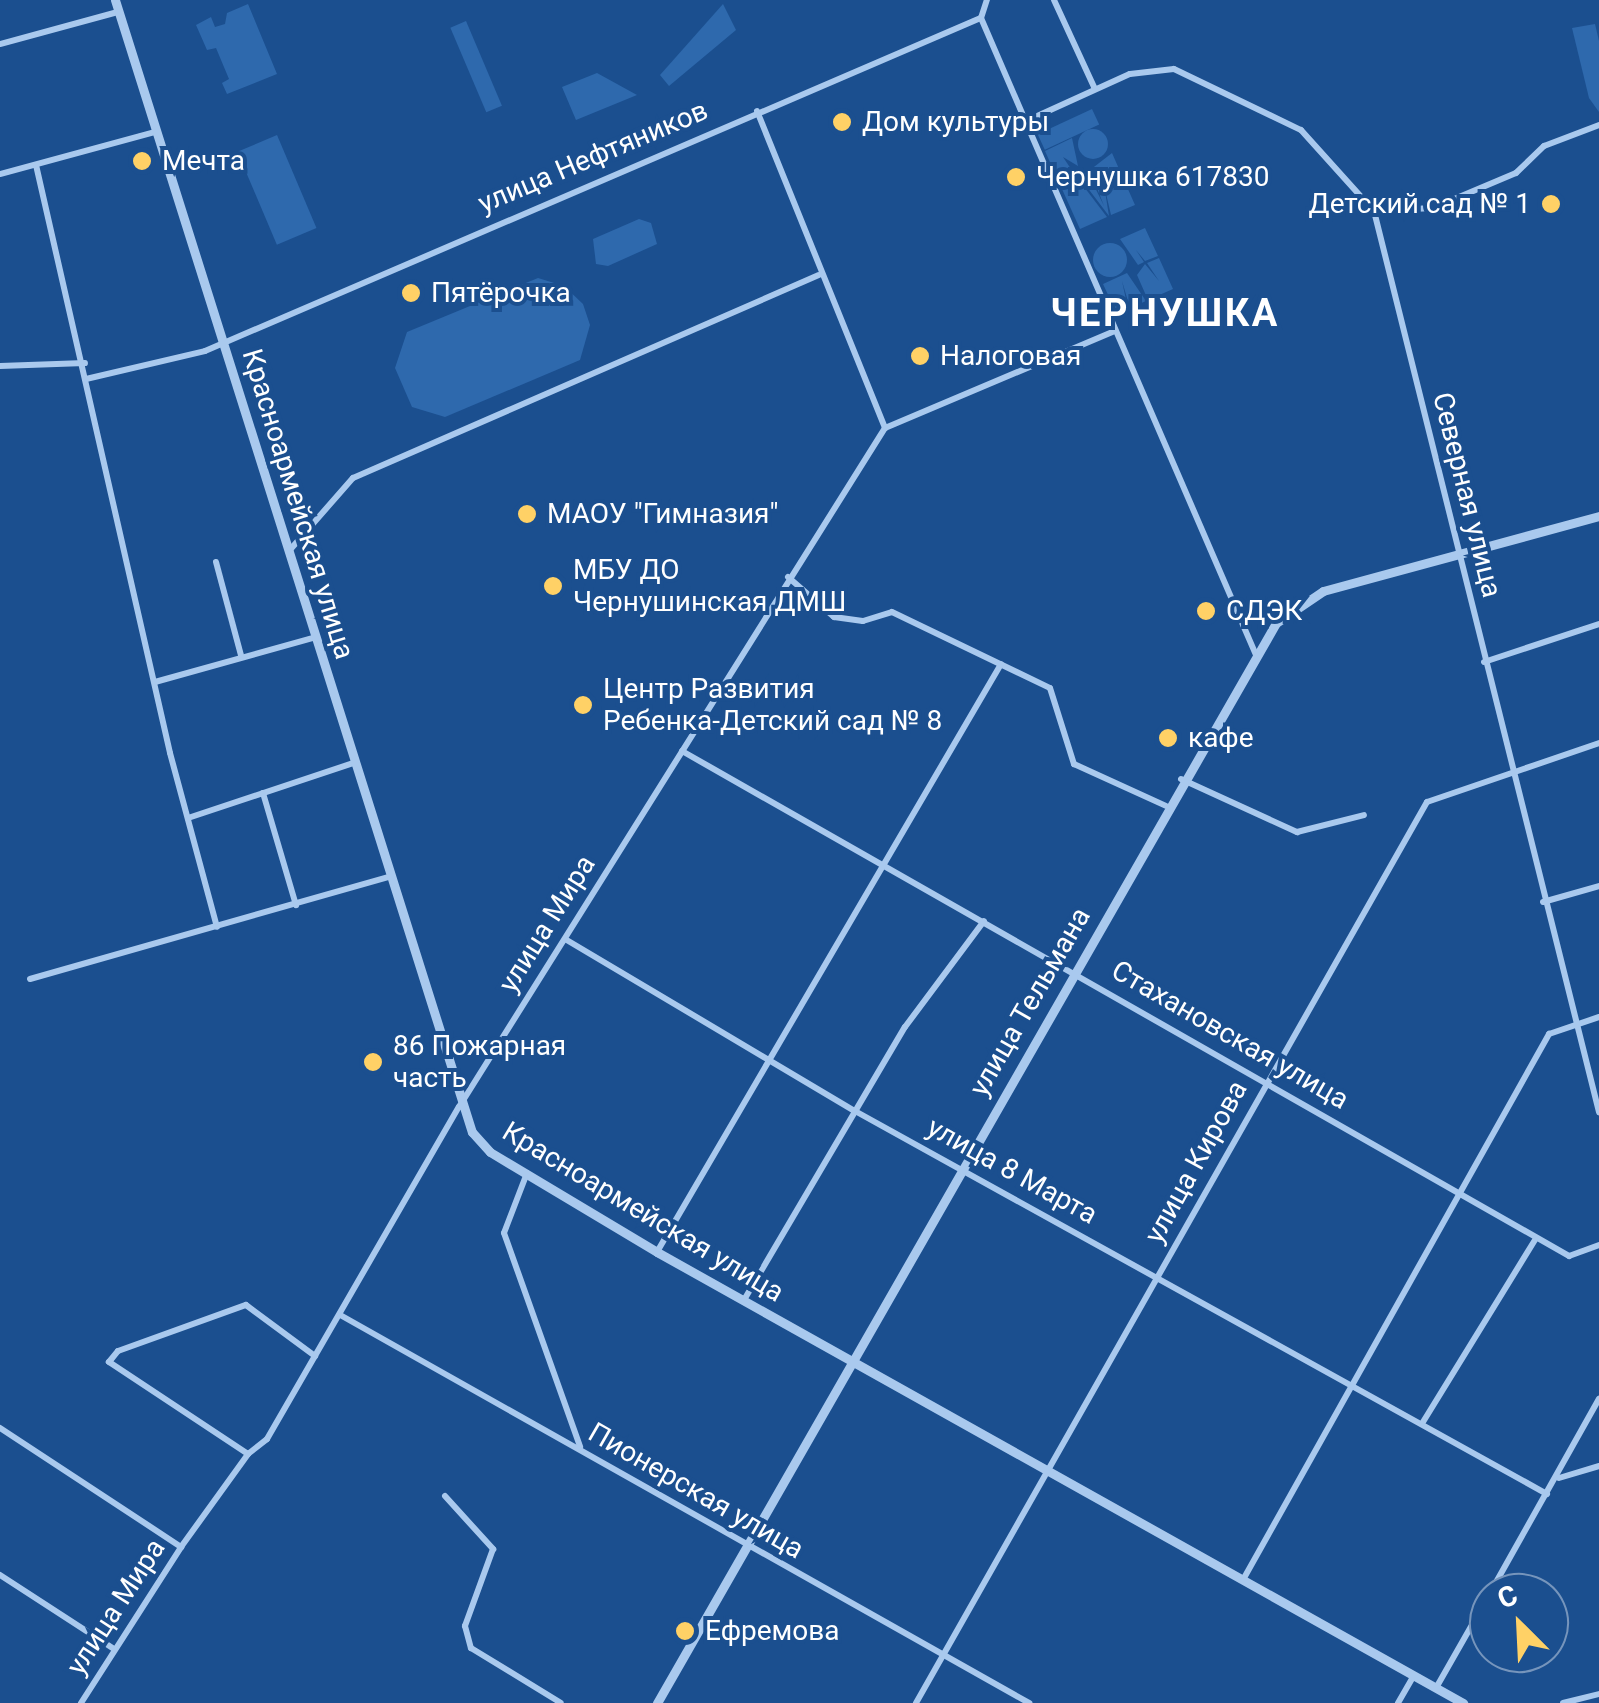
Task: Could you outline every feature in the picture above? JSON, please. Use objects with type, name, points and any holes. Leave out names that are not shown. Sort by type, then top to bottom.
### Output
[{"type":"street","name":"Красноармейская улица","points":[[114,0],[356,762],[459,1107],[490,1152],[743,1301],[1463,1703]]},
{"type":"street","points":[[987,0],[981,18],[1256,655]]},
{"type":"street","points":[[1054,0],[1096,89]]},
{"type":"street","points":[[0,44],[118,12]]},
{"type":"street","name":"улица Нефтяников","points":[[86,379],[140,370],[224,342],[981,18]]},
{"type":"street","name":"Северная улица","points":[[1024,122],[1130,74],[1174,69],[1301,130],[1374,210],[1509,770],[1599,1112]]},
{"type":"street","points":[[757,111],[819,275],[886,428],[1116,332]]},
{"type":"street","points":[[1374,210],[1433,208],[1468,195],[1516,174],[1544,146],[1599,124]]},
{"type":"street","points":[[0,174],[155,132]]},
{"type":"street","points":[[36,165],[59,244],[155,682],[218,927]]},
{"type":"street","points":[[289,551],[354,478],[819,275]]},
{"type":"street","points":[[0,366],[85,363]]},
{"type":"street","name":"улица Мира","points":[[80,1703],[181,1547],[248,1454],[267,1438],[342,1316],[459,1107],[788,577],[886,428]]},
{"type":"street","name":"улица Тельмана","points":[[657,1703],[1181,779],[1276,624],[1323,591],[1599,516]]},
{"type":"street","points":[[216,562],[241,655]]},
{"type":"street","points":[[788,577],[834,617],[863,621],[892,612],[1050,688],[1074,764],[1166,806]]},
{"type":"street","points":[[1484,662],[1599,624]]},
{"type":"street","points":[[155,682],[316,637]]},
{"type":"street","points":[[657,1252],[1001,664]]},
{"type":"street","name":"улица Кирова","points":[[916,1703],[1427,802],[1509,770],[1599,743]]},
{"type":"street","name":"Стахановская улица","points":[[682,751],[1074,970],[1569,1256],[1599,1246]]},
{"type":"street","points":[[188,818],[356,762]]},
{"type":"street","points":[[1181,779],[1297,832],[1364,815]]},
{"type":"street","points":[[263,793],[296,905]]},
{"type":"street","points":[[30,979],[390,876]]},
{"type":"street","points":[[1543,902],[1599,886]]},
{"type":"street","points":[[743,1301],[905,1027],[984,921]]},
{"type":"street","name":"улица 8 Марта","points":[[565,940],[855,1110],[962,1166],[1156,1279],[1423,1422],[1546,1494]]},
{"type":"street","points":[[1244,1578],[1350,1382],[1549,1034],[1599,1017]]},
{"type":"street","points":[[527,1173],[504,1233],[580,1448]]},
{"type":"street","points":[[1423,1422],[1536,1238]]},
{"type":"street","points":[[248,1454],[110,1362],[118,1352],[246,1306],[315,1356]]},
{"type":"street","name":"Пионерская улица","points":[[342,1316],[580,1448],[744,1548],[1028,1703]]},
{"type":"street","points":[[1502,1573],[1599,1399]]},
{"type":"street","points":[[0,1428],[181,1547]]},
{"type":"street","points":[[1558,1478],[1599,1466]]},
{"type":"street","points":[[445,1496],[481,1529],[492,1549],[465,1626],[470,1648],[561,1703]]},
{"type":"street","points":[[0,1575],[114,1649]]},
{"type":"street","points":[[1436,1688],[1469,1631]]},
{"type":"street","points":[[1398,1703],[1414,1676]]},
{"type":"street","points":[[1563,1703],[1599,1694]]},
{"type":"shaded area","points":[[248,4],[277,74],[227,94],[222,83],[229,79],[216,48],[207,50],[196,25],[211,17],[215,27],[225,24],[227,13]]},
{"type":"shaded area","points":[[723,4],[736,30],[669,86],[660,75]]},
{"type":"shaded area","points":[[466,21],[502,106],[486,112],[450,28]]},
{"type":"shaded area","points":[[1595,24],[1599,41],[1599,112],[1589,98],[1572,28]]},
{"type":"shaded area","points":[[597,73],[637,95],[576,120],[562,87]]},
{"type":"shaded area","points":[[1092,109],[1099,124],[1045,150],[1038,134]]},
{"type":"shaded area","points":[[1093,129],[1104,133],[1108,144],[1104,155],[1093,159],[1082,155],[1078,144],[1082,133]]},
{"type":"shaded area","points":[[277,135],[316,228],[277,245],[237,152]]},
{"type":"shaded area","points":[[1072,138],[1078,166],[1063,157],[1071,169],[1056,176],[1045,151]]},
{"type":"shaded area","points":[[1112,153],[1135,205],[1111,215],[1104,185],[1109,216],[1074,170],[1087,171],[1104,206],[1090,170]]},
{"type":"shaded area","points":[[1072,171],[1107,217],[1080,229],[1057,178]]},
{"type":"shaded area","points":[[639,219],[651,223],[657,244],[608,266],[596,264],[593,239]]},
{"type":"shaded area","points":[[1145,228],[1158,256],[1145,261],[1136,250],[1144,262],[1138,265],[1120,239]]},
{"type":"shaded area","points":[[1110,243],[1122,248],[1127,260],[1122,272],[1110,277],[1098,272],[1093,260],[1098,248]]},
{"type":"shaded area","points":[[1159,258],[1173,289],[1148,300],[1137,275],[1145,264],[1159,281],[1147,263]]},
{"type":"shaded area","points":[[1127,273],[1146,301],[1130,308],[1122,281],[1128,309],[1117,314],[1103,284]]},
{"type":"shaded area","points":[[538,278],[564,286],[583,304],[590,325],[580,360],[445,417],[412,407],[395,368],[407,332]]},
{"type":"place","name":"Дом культуры","points":[[842,122]]},
{"type":"place","name":"Мечта","points":[[142,161]]},
{"type":"place","name":"Чернушка 617830","points":[[1016,177]]},
{"type":"place","name":"Детский сад № 1","points":[[1551,204]]},
{"type":"place","name":"Пятёрочка","points":[[411,293]]},
{"type":"place","name":"Налоговая","points":[[920,356]]},
{"type":"place","name":"МАОУ \"Гимназия\"","points":[[527,514]]},
{"type":"place","name":"МБУ ДО Чернушинская ДМШ","points":[[553,586]]},
{"type":"place","name":"СДЭК","points":[[1206,611]]},
{"type":"place","name":"Центр Развития Ребенка-Детский сад № 8","points":[[583,705]]},
{"type":"place","name":"кафе","points":[[1168,738]]},
{"type":"place","name":"86 Пожарная часть","points":[[373,1062]]},
{"type":"place","name":"Ефремова","points":[[685,1631]]},
{"type":"district","name":"ЧЕРНУШКА","points":[[1165,314]]}]
